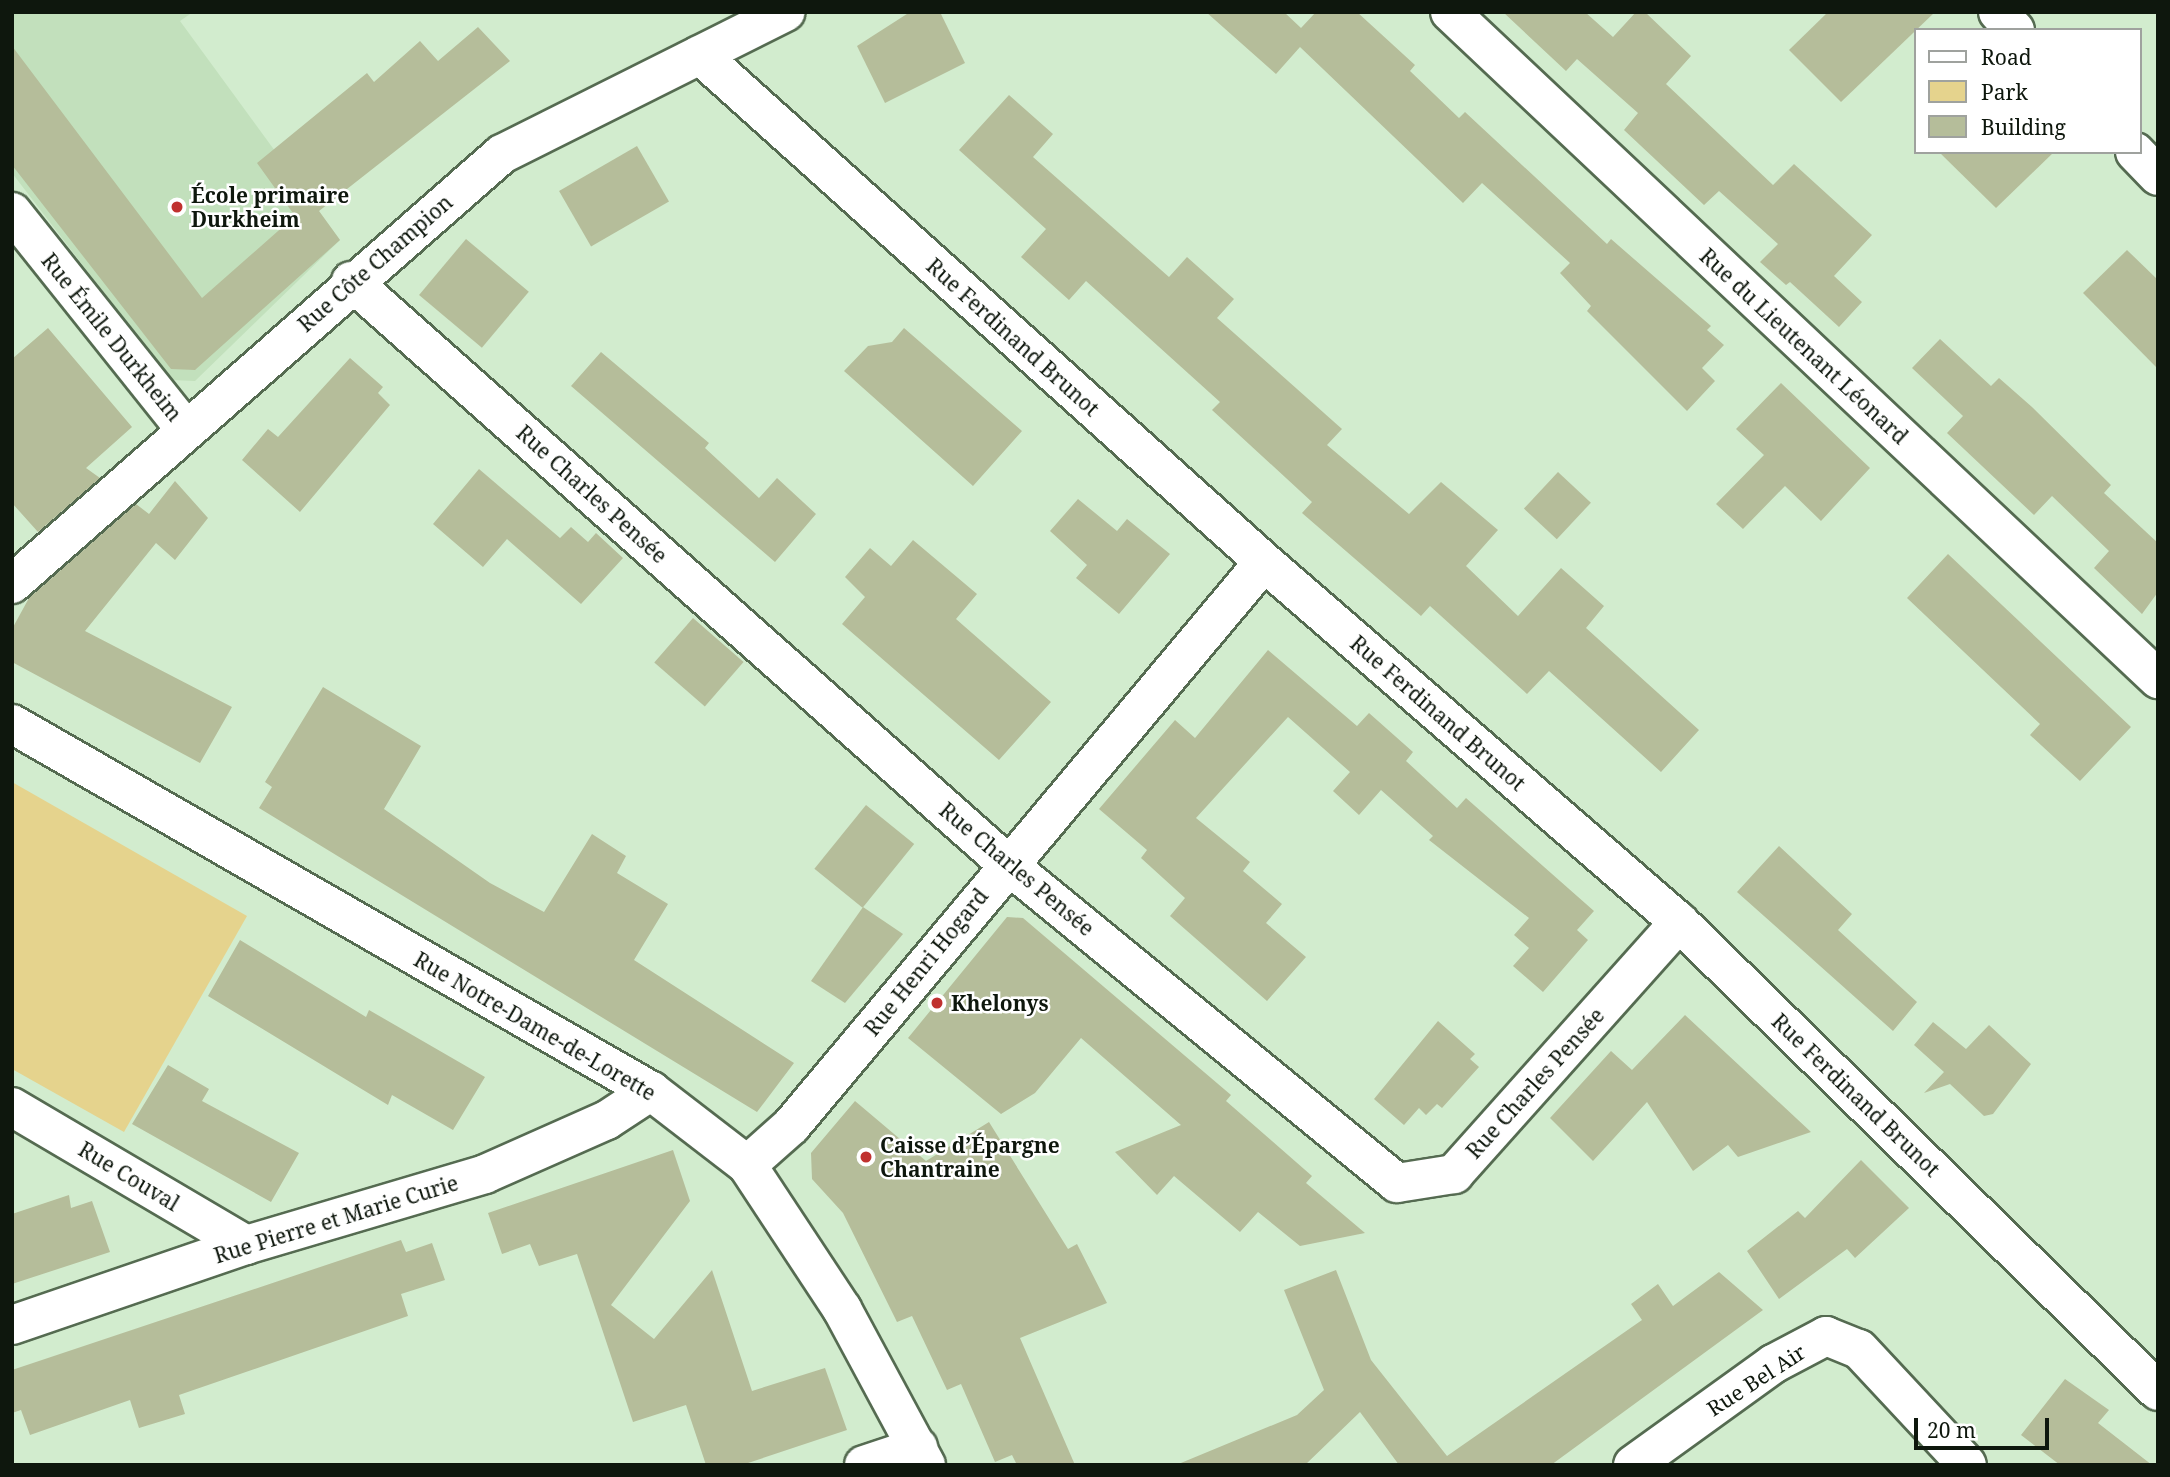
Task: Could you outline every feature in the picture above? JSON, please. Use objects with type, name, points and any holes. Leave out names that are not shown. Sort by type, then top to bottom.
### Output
[{"type":"street","name":"Rue Côte Champion","points":[[12,583],[351,281],[502,154],[785,12]]},
{"type":"street","name":"Rue du Lieutenant Léonard","points":[[1450,12],[2158,679]]},
{"type":"street","points":[[1998,12],[2013,28]]},
{"type":"street","name":"Rue Ferdinand Brunot","points":[[700,55],[1264,562],[1679,922],[2158,1391]]},
{"type":"street","points":[[2137,154],[2158,176]]},
{"type":"street","name":"Rue Émile Durkheim","points":[[12,212],[186,429]]},
{"type":"street","name":"Rue Charles Pensée","points":[[351,281],[1006,863],[1397,1183],[1454,1174],[1679,922]]},
{"type":"street","name":"Rue Henri Hogard","points":[[747,1165],[791,1126],[1006,863],[1264,562]]},
{"type":"street","name":"Rue Notre-Dame-de-Lorette","points":[[12,724],[651,1091],[747,1165],[842,1309],[922,1456]]},
{"type":"street","name":"Rue Pierre et Marie Curie","points":[[12,1325],[246,1245],[485,1174],[607,1120],[651,1091]]},
{"type":"street","name":"Rue Couval","points":[[12,1107],[246,1245]]},
{"type":"street","name":"Rue Bel Air","points":[[1633,1465],[1773,1364],[1826,1336],[1858,1349],[1966,1465]]},
{"type":"street","points":[[864,1465],[922,1456]]},
{"type":"shaded area","name":"École primaire Durkheim","points":[[12,12],[193,12],[180,21],[340,240],[195,381],[171,380],[12,173]]},
{"type":"green space","points":[[12,782],[247,916],[124,1132],[12,1069]]},
{"type":"building","points":[[910,12],[940,12],[965,63],[885,103],[857,46]]},
{"type":"building","points":[[1206,12],[1284,12],[1301,28],[1316,12],[1357,12],[1415,65],[1410,71],[1459,118],[1465,112],[1607,244],[1611,239],[1711,326],[1707,330],[1724,345],[1702,368],[1715,381],[1687,411],[1587,311],[1591,306],[1560,273],[1570,263],[1482,183],[1463,203],[1300,47],[1276,74]]},
{"type":"building","points":[[1503,12],[1585,12],[1613,37],[1636,12],[1645,12],[1691,56],[1666,84],[1773,185],[1794,164],[1872,235],[1834,276],[1862,302],[1839,327],[1790,282],[1786,285],[1760,262],[1778,244],[1719,191],[1704,205],[1624,130],[1638,113],[1577,59],[1566,71]]},
{"type":"building","points":[[1828,12],[1935,12],[1918,28],[1914,28],[1914,32],[1841,102],[1789,50]]},
{"type":"building","points":[[478,27],[510,61],[319,211],[340,240],[195,370],[171,369],[12,165],[12,46],[202,298],[295,216],[257,163],[367,73],[374,82],[420,41],[438,61]]},
{"type":"building","points":[[1009,95],[1053,134],[1033,157],[1169,277],[1187,257],[1234,299],[1217,318],[1342,429],[1327,445],[1409,514],[1441,482],[1498,530],[1466,566],[1518,616],[1561,568],[1604,606],[1586,628],[1699,730],[1661,772],[1549,671],[1527,694],[1430,606],[1421,616],[1302,513],[1312,502],[1212,410],[1220,402],[1086,281],[1069,300],[1021,257],[1046,229],[959,150]]},
{"type":"building","points":[[637,146],[669,201],[591,246],[559,191]]},
{"type":"building","points":[[1941,154],[2052,154],[1996,208]]},
{"type":"building","points":[[466,239],[529,292],[482,348],[419,295]]},
{"type":"building","points":[[2127,250],[2158,280],[2158,369],[2083,293]]},
{"type":"building","points":[[48,328],[132,427],[86,468],[100,478],[38,532],[12,503],[12,359]]},
{"type":"building","points":[[904,328],[1022,431],[973,486],[844,371],[868,346],[892,342]]},
{"type":"building","points":[[1940,339],[1991,386],[1999,378],[2032,407],[2111,485],[2104,493],[2158,543],[2158,592],[2142,614],[2094,568],[2109,551],[2052,496],[2034,515],[1947,433],[1963,416],[1912,368]]},
{"type":"building","points":[[601,352],[709,443],[705,448],[759,498],[777,478],[816,514],[775,562],[571,386]]},
{"type":"building","points":[[350,358],[383,387],[378,393],[390,405],[300,512],[242,460],[268,429],[278,437]]},
{"type":"building","points":[[1781,383],[1870,468],[1821,521],[1785,486],[1743,529],[1716,504],[1764,455],[1736,429]]},
{"type":"building","points":[[479,469],[560,538],[571,527],[588,542],[596,533],[623,558],[581,604],[507,539],[483,567],[433,524]]},
{"type":"building","points":[[1558,472],[1591,503],[1557,539],[1524,509]]},
{"type":"building","points":[[175,481],[208,518],[175,560],[156,543],[85,631],[232,707],[200,763],[12,662],[12,629],[29,598],[136,504],[149,514]]},
{"type":"building","points":[[1078,499],[1117,531],[1127,519],[1170,554],[1119,614],[1076,578],[1087,565],[1050,531]]},
{"type":"building","points":[[913,540],[977,594],[956,619],[1051,702],[999,760],[842,624],[865,597],[845,577],[870,548],[891,566]]},
{"type":"building","points":[[1948,554],[2131,727],[2080,781],[2030,735],[2040,724],[1907,598]]},
{"type":"building","points":[[693,618],[744,662],[705,706],[654,663]]},
{"type":"building","points":[[1268,650],[1357,726],[1369,713],[1413,752],[1406,761],[1457,808],[1466,798],[1594,911],[1577,930],[1588,940],[1543,992],[1513,966],[1529,948],[1514,935],[1529,918],[1429,840],[1433,836],[1381,790],[1359,815],[1333,791],[1350,772],[1288,717],[1196,818],[1250,862],[1243,871],[1282,904],[1266,923],[1306,957],[1267,1001],[1170,916],[1185,898],[1141,858],[1147,850],[1099,809],[1175,720],[1195,738]]},
{"type":"building","points":[[323,687],[421,746],[384,809],[490,883],[544,912],[592,834],[626,856],[617,873],[668,904],[634,960],[794,1063],[757,1112],[259,808],[272,787],[265,782]]},
{"type":"building","points":[[866,805],[914,844],[863,908],[814,869]]},
{"type":"building","points":[[1779,846],[1852,914],[1838,930],[1917,1002],[1893,1031],[1737,892]]},
{"type":"building","points":[[863,907],[903,934],[845,1003],[811,981]]},
{"type":"building","points":[[1007,917],[1023,918],[1231,1095],[1226,1101],[1312,1176],[1306,1183],[1365,1233],[1300,1246],[1258,1212],[1240,1232],[1174,1176],[1157,1195],[1115,1152],[1181,1125],[1081,1038],[1035,1093],[1001,1114],[908,1038]]},
{"type":"building","points":[[240,940],[366,1017],[369,1010],[485,1077],[453,1130],[392,1095],[388,1105],[208,996]]},
{"type":"building","points":[[1685,1015],[1811,1132],[1738,1157],[1728,1145],[1693,1171],[1647,1102],[1593,1161],[1550,1118],[1611,1051],[1632,1070]]},
{"type":"building","points":[[1438,1021],[1475,1054],[1470,1059],[1479,1067],[1442,1108],[1437,1104],[1426,1115],[1419,1108],[1404,1125],[1374,1099]]},
{"type":"building","points":[[1933,1022],[1966,1049],[1989,1025],[2031,1064],[1993,1114],[1984,1116],[1950,1084],[1924,1093],[1944,1072],[1914,1045]]},
{"type":"building","points":[[168,1065],[209,1089],[202,1101],[299,1153],[271,1202],[132,1124]]},
{"type":"building","points":[[855,1101],[926,1161],[989,1122],[1068,1249],[1077,1244],[1107,1303],[1020,1338],[1075,1465],[1017,1465],[1012,1455],[995,1462],[961,1384],[947,1390],[912,1316],[897,1322],[843,1213],[812,1179],[811,1153]]},
{"type":"building","points":[[673,1150],[690,1201],[611,1305],[654,1339],[712,1270],[752,1391],[825,1368],[847,1430],[742,1465],[706,1465],[686,1405],[633,1422],[577,1254],[539,1266],[530,1244],[502,1254],[488,1213]]},
{"type":"building","points":[[1861,1160],[1909,1208],[1855,1258],[1847,1249],[1779,1299],[1747,1251],[1798,1211],[1805,1218]]},
{"type":"building","points":[[69,1195],[71,1208],[92,1201],[110,1252],[12,1284],[12,1214]]},
{"type":"building","points":[[401,1240],[406,1252],[432,1243],[445,1280],[401,1294],[408,1316],[179,1395],[185,1414],[139,1428],[130,1400],[30,1435],[21,1410],[12,1413],[12,1370]]},
{"type":"building","points":[[1336,1270],[1371,1360],[1447,1456],[1642,1320],[1631,1304],[1658,1284],[1673,1306],[1719,1272],[1763,1310],[1551,1465],[1399,1465],[1360,1412],[1305,1465],[1176,1465],[1297,1415],[1324,1390],[1284,1290]]},
{"type":"building","points":[[2065,1379],[2109,1410],[2098,1423],[2152,1465],[2060,1465],[2021,1435]]},
{"type":"place","name":"École primaire Durkheim","points":[[177,207]]},
{"type":"place","name":"Khelonys","points":[[937,1003]]},
{"type":"place","name":"Caisse d’Épargne Chantraine","points":[[866,1157]]}]
